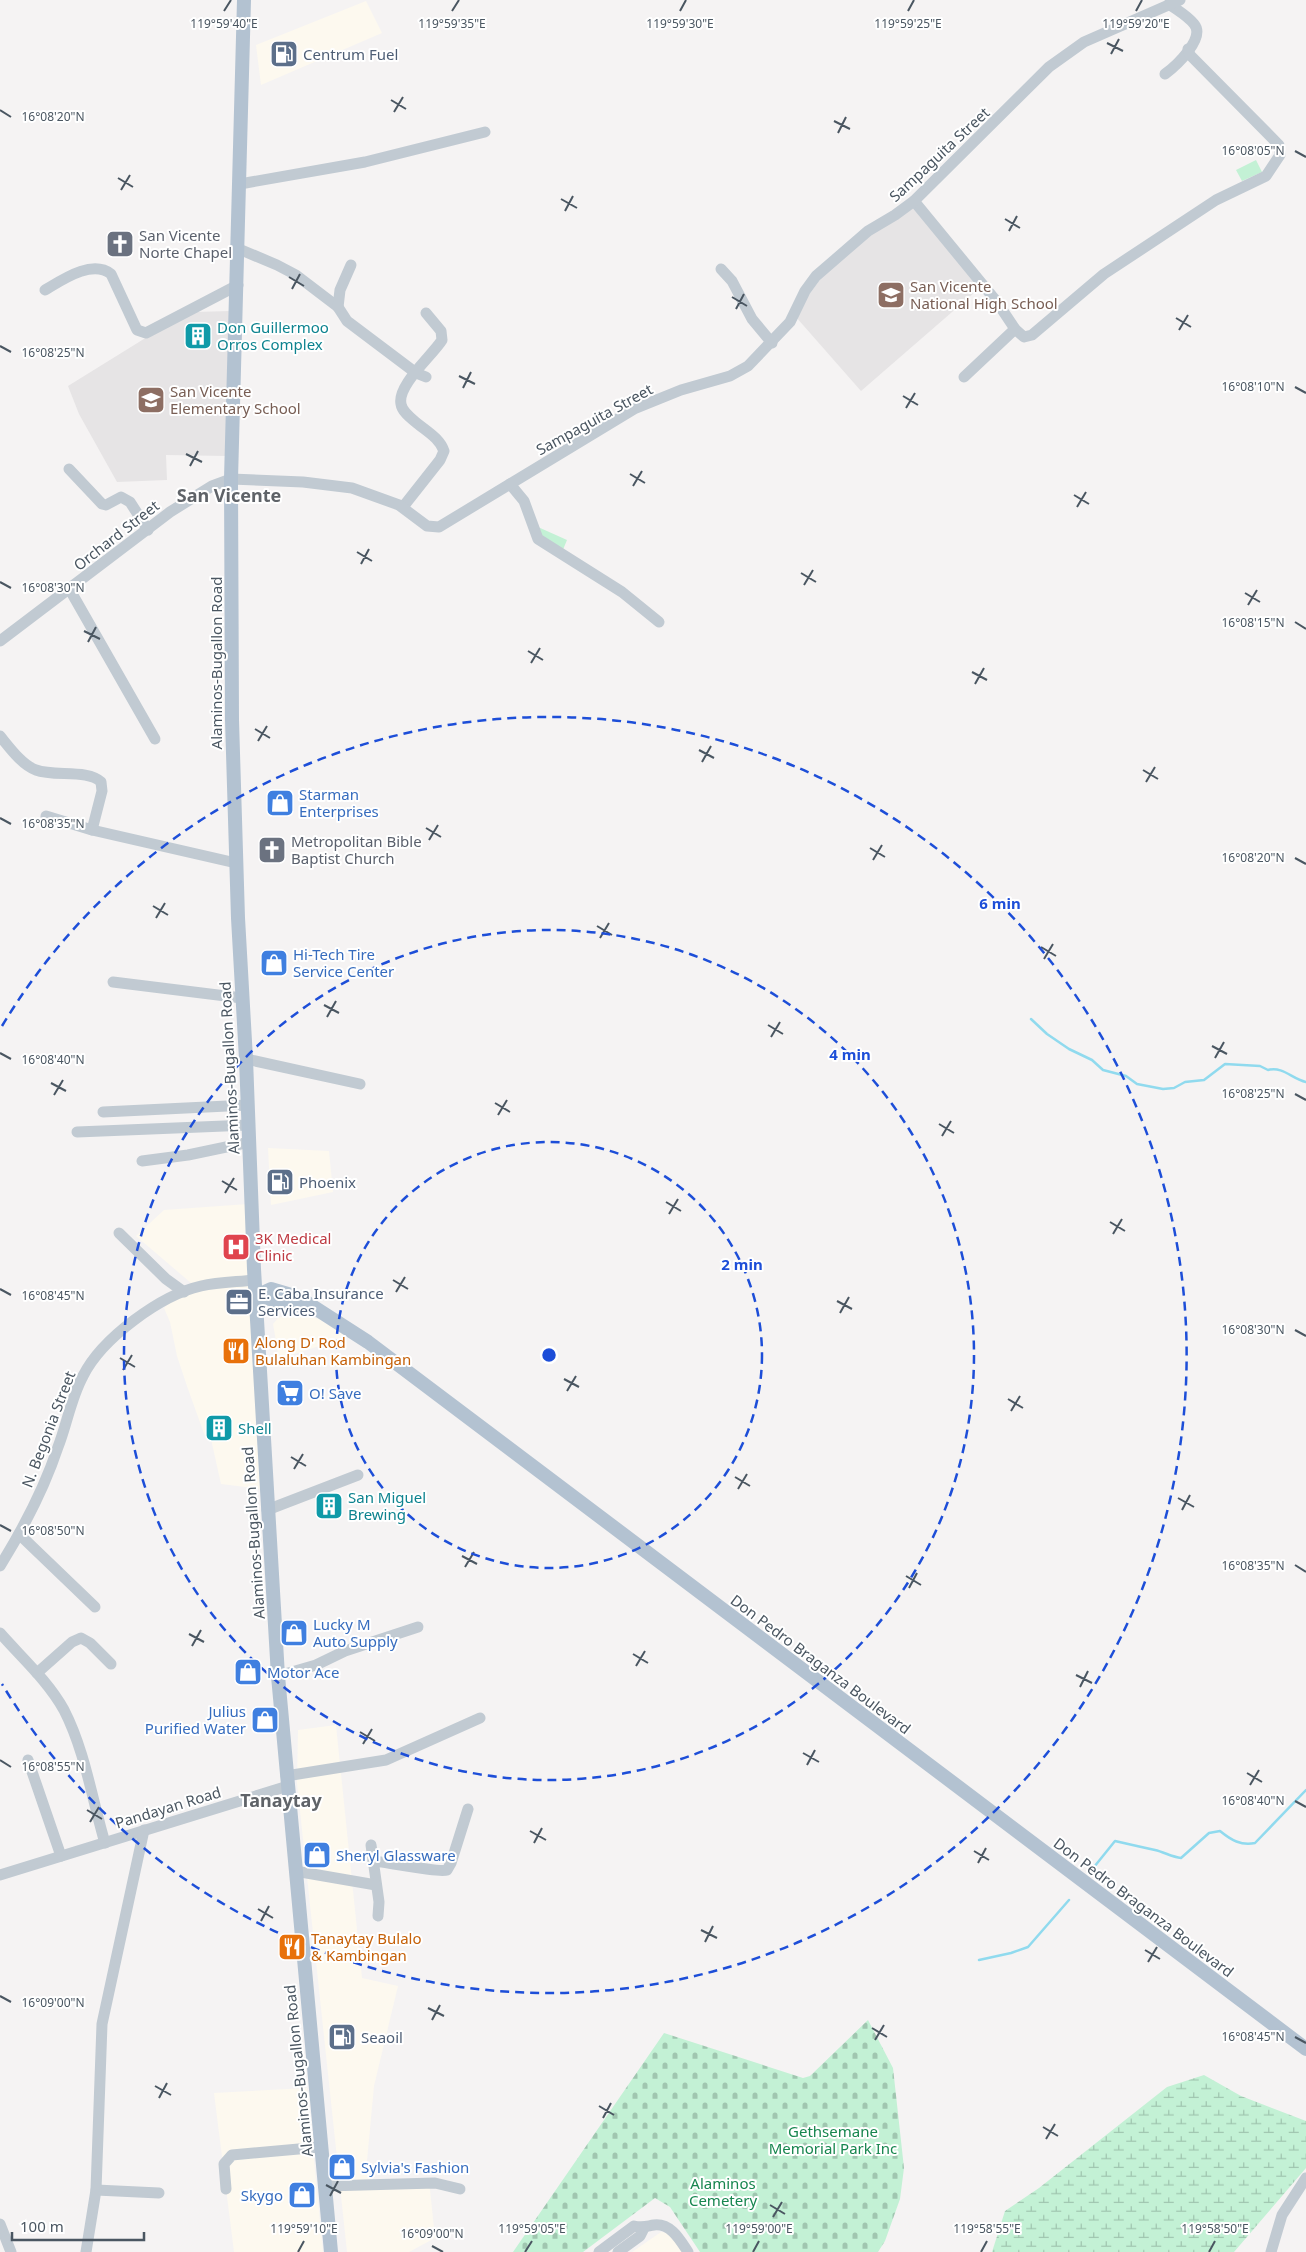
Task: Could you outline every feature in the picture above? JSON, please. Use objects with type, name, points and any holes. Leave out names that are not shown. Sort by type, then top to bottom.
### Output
[{"type":"main road","name":"Alaminos-Bugallon Road","points":[[244,0],[239,249],[231,479],[232,720],[236,863],[250,1142],[254,1275],[278,1676],[331,2252]]},
{"type":"main road","points":[[254,1275],[278,1288],[293,1301],[273,1308],[264,1315],[258,1328]]},
{"type":"main road","name":"Don Pedro Braganza Boulevard","points":[[256,1296],[293,1301],[313,1308],[368,1342],[1306,2049]]},
{"type":"street","points":[[1165,74],[1176,66],[1197,37],[1195,24],[1175,2]]},
{"type":"street","name":"Sampaguita Street","points":[[231,479],[302,482],[352,488],[390,500],[427,526],[439,527],[649,402],[681,390],[730,376],[748,366],[790,322],[805,292],[816,276],[868,231],[914,201],[1049,67],[1084,42],[1175,2]]},
{"type":"street","points":[[914,201],[992,296],[1015,329],[1024,337],[1032,335],[1104,274],[1216,200],[1266,176],[1280,155],[1279,145],[1190,55],[1188,49]]},
{"type":"street","points":[[240,184],[365,162],[485,132]]},
{"type":"street","points":[[239,249],[277,264],[296,275],[338,307],[347,321],[421,375]]},
{"type":"street","points":[[338,307],[340,290],[351,265]]},
{"type":"street","points":[[45,290],[75,274],[93,268],[103,269],[111,274],[137,330],[146,334],[238,285]]},
{"type":"street","points":[[721,269],[732,281],[752,319],[772,343]]},
{"type":"street","points":[[403,508],[440,460],[444,451],[433,436],[404,411],[401,405],[404,390],[421,375],[442,340],[441,331],[426,313]]},
{"type":"street","points":[[964,377],[1015,329]]},
{"type":"street","points":[[69,469],[102,504],[106,505],[121,497],[127,499],[148,530]]},
{"type":"street","name":"Orchard Street","points":[[0,641],[185,502],[220,482],[231,479]]},
{"type":"street","points":[[510,484],[524,501],[538,539],[622,592],[659,622]]},
{"type":"street","points":[[70,590],[155,739]]},
{"type":"street","points":[[0,736],[24,762],[37,770],[89,775],[100,782],[102,791],[92,830]]},
{"type":"street","points":[[46,816],[92,830],[236,863]]},
{"type":"street","points":[[113,982],[242,998]]},
{"type":"street","points":[[246,1059],[360,1084]]},
{"type":"street","points":[[103,1112],[248,1105]]},
{"type":"street","points":[[77,1132],[249,1125]]},
{"type":"street","points":[[142,1161],[188,1155],[250,1142]]},
{"type":"street","points":[[118,1233],[166,1279],[184,1292]]},
{"type":"street","name":"N. Begonia Street","points":[[0,1566],[19,1534],[45,1482],[84,1374],[106,1344],[144,1314],[184,1292],[201,1286],[254,1275]]},
{"type":"street","points":[[267,1510],[358,1475]]},
{"type":"street","points":[[19,1534],[95,1607]]},
{"type":"street","points":[[278,1676],[316,1665],[344,1651],[418,1628]]},
{"type":"street","points":[[0,1633],[37,1673],[64,1710],[75,1735],[105,1842]]},
{"type":"street","points":[[37,1673],[72,1642],[81,1638],[90,1643],[111,1664]]},
{"type":"street","name":"Pandayan Road","points":[[0,1875],[144,1830],[287,1781],[386,1760],[480,1718]]},
{"type":"street","points":[[28,1760],[61,1856]]},
{"type":"street","points":[[373,1861],[406,1864],[432,1870],[447,1870],[452,1863],[468,1810]]},
{"type":"street","points":[[86,2252],[96,2190],[102,2024],[144,1830]]},
{"type":"street","points":[[371,1844],[378,1916]]},
{"type":"street","points":[[295,1871],[376,1885]]},
{"type":"street","points":[[226,2189],[224,2164],[232,2155],[321,2147]]},
{"type":"street","points":[[1271,2252],[1282,2215],[1306,2178]]},
{"type":"street","points":[[326,2186],[435,2183],[460,2189]]},
{"type":"street","points":[[96,2190],[159,2193]]},
{"type":"street","points":[[0,2224],[11,2252]]},
{"type":"street","points":[[599,2252],[634,2226],[642,2232]]},
{"type":"street","points":[[618,2252],[642,2232],[653,2226],[667,2228],[688,2252]]},
{"type":"shaded area","points":[[366,1],[382,33],[261,85],[256,45]]},
{"type":"shaded area","name":"San Vicente National High School","points":[[915,207],[982,286],[861,391],[796,317],[803,303],[822,277],[864,238]]},
{"type":"shaded area","name":"San Vicente Elementary School","points":[[230,311],[227,456],[166,455],[167,480],[117,482],[79,414],[68,386],[160,329],[195,312]]},
{"type":"shaded area","points":[[268,1148],[329,1151],[333,1192],[271,1205]]},
{"type":"shaded area","points":[[248,1204],[257,1437],[262,1489],[221,1484],[211,1439],[206,1439],[188,1389],[177,1356],[170,1322],[164,1308],[191,1283],[136,1236],[164,1210]]},
{"type":"shaded area","points":[[293,1313],[319,1319],[347,1337],[279,1359],[273,1324],[278,1318]]},
{"type":"shaded area","points":[[336,1725],[362,1978],[398,1986],[374,2086],[367,2161],[371,2183],[429,2180],[435,2238],[409,2252],[347,2252],[297,1783],[298,1730]]},
{"type":"shaded area","points":[[307,2088],[323,2252],[234,2252],[214,2093]]},
{"type":"shaded area","points":[[661,2232],[669,2233],[682,2252],[632,2252]]},
{"type":"green space","points":[[1256,160],[1262,172],[1242,181],[1236,170]]},
{"type":"green space","points":[[538,527],[567,540],[562,552],[533,540]]},
{"type":"green space","points":[[868,2020],[893,2068],[904,2168],[900,2199],[885,2241],[878,2252],[700,2252],[670,2207],[655,2198],[583,2252],[513,2252],[664,2033],[803,2078],[810,2076]]},
{"type":"green space","points":[[1204,2075],[1241,2096],[1306,2121],[1306,2168],[1234,2252],[992,2252],[1005,2211],[1039,2188],[1167,2087]]},
{"type":"waterway","points":[[1031,1019],[1047,1034],[1069,1049],[1092,1060],[1103,1070],[1126,1076],[1137,1084],[1163,1089],[1174,1088],[1185,1082],[1204,1080],[1225,1064],[1260,1066],[1268,1070],[1283,1071],[1306,1082]]},
{"type":"waterway","points":[[1090,1872],[1115,1841],[1181,1858],[1209,1833],[1220,1831],[1236,1842],[1245,1844],[1255,1843],[1306,1790]]},
{"type":"waterway","points":[[979,1960],[1028,1947],[1069,1900]]},
{"type":"place","name":"Centrum Fuel","points":[[284,54]]},
{"type":"place","name":"San Vicente Norte Chapel","points":[[120,244]]},
{"type":"place","name":"San Vicente National High School","points":[[891,295]]},
{"type":"place","name":"Don Guillermoo Orros Complex","points":[[198,336]]},
{"type":"place","name":"San Vicente Elementary School","points":[[151,400]]},
{"type":"place","name":"Starman Enterprises","points":[[280,803]]},
{"type":"place","name":"Metropolitan Bible Baptist Church","points":[[272,850]]},
{"type":"place","name":"Hi-Tech Tire Service Center","points":[[274,963]]},
{"type":"place","name":"Phoenix","points":[[280,1182]]},
{"type":"place","name":"3K Medical Clinic","points":[[236,1247]]},
{"type":"place","name":"E. Caba Insurance Services","points":[[239,1302]]},
{"type":"place","name":"Along D' Rod Bulaluhan Kambingan","points":[[236,1351]]},
{"type":"place","name":"O! Save","points":[[290,1393]]},
{"type":"place","name":"Shell","points":[[219,1428]]},
{"type":"place","name":"San Miguel Brewing","points":[[329,1506]]},
{"type":"place","name":"Lucky M Auto Supply","points":[[294,1633]]},
{"type":"place","name":"Motor Ace","points":[[248,1672]]},
{"type":"place","name":"Julius Purified Water","points":[[265,1720]]},
{"type":"place","name":"Sheryl Glassware","points":[[317,1855]]},
{"type":"place","name":"Tanaytay Bulalo & Kambingan","points":[[292,1947]]},
{"type":"place","name":"Seaoil","points":[[342,2037]]},
{"type":"place","name":"Sylvia's Fashion","points":[[342,2167]]},
{"type":"place","name":"Skygo","points":[[302,2195]]},
{"type":"district","name":"San Vicente","points":[[229,495]]},
{"type":"district","name":"Tanaytay","points":[[281,1800]]},
{"type":"park label","name":"Gethsemane Memorial Park Inc","points":[[833,2140]]},
{"type":"park label","name":"Alaminos Cemetery","points":[[723,2192]]}]
